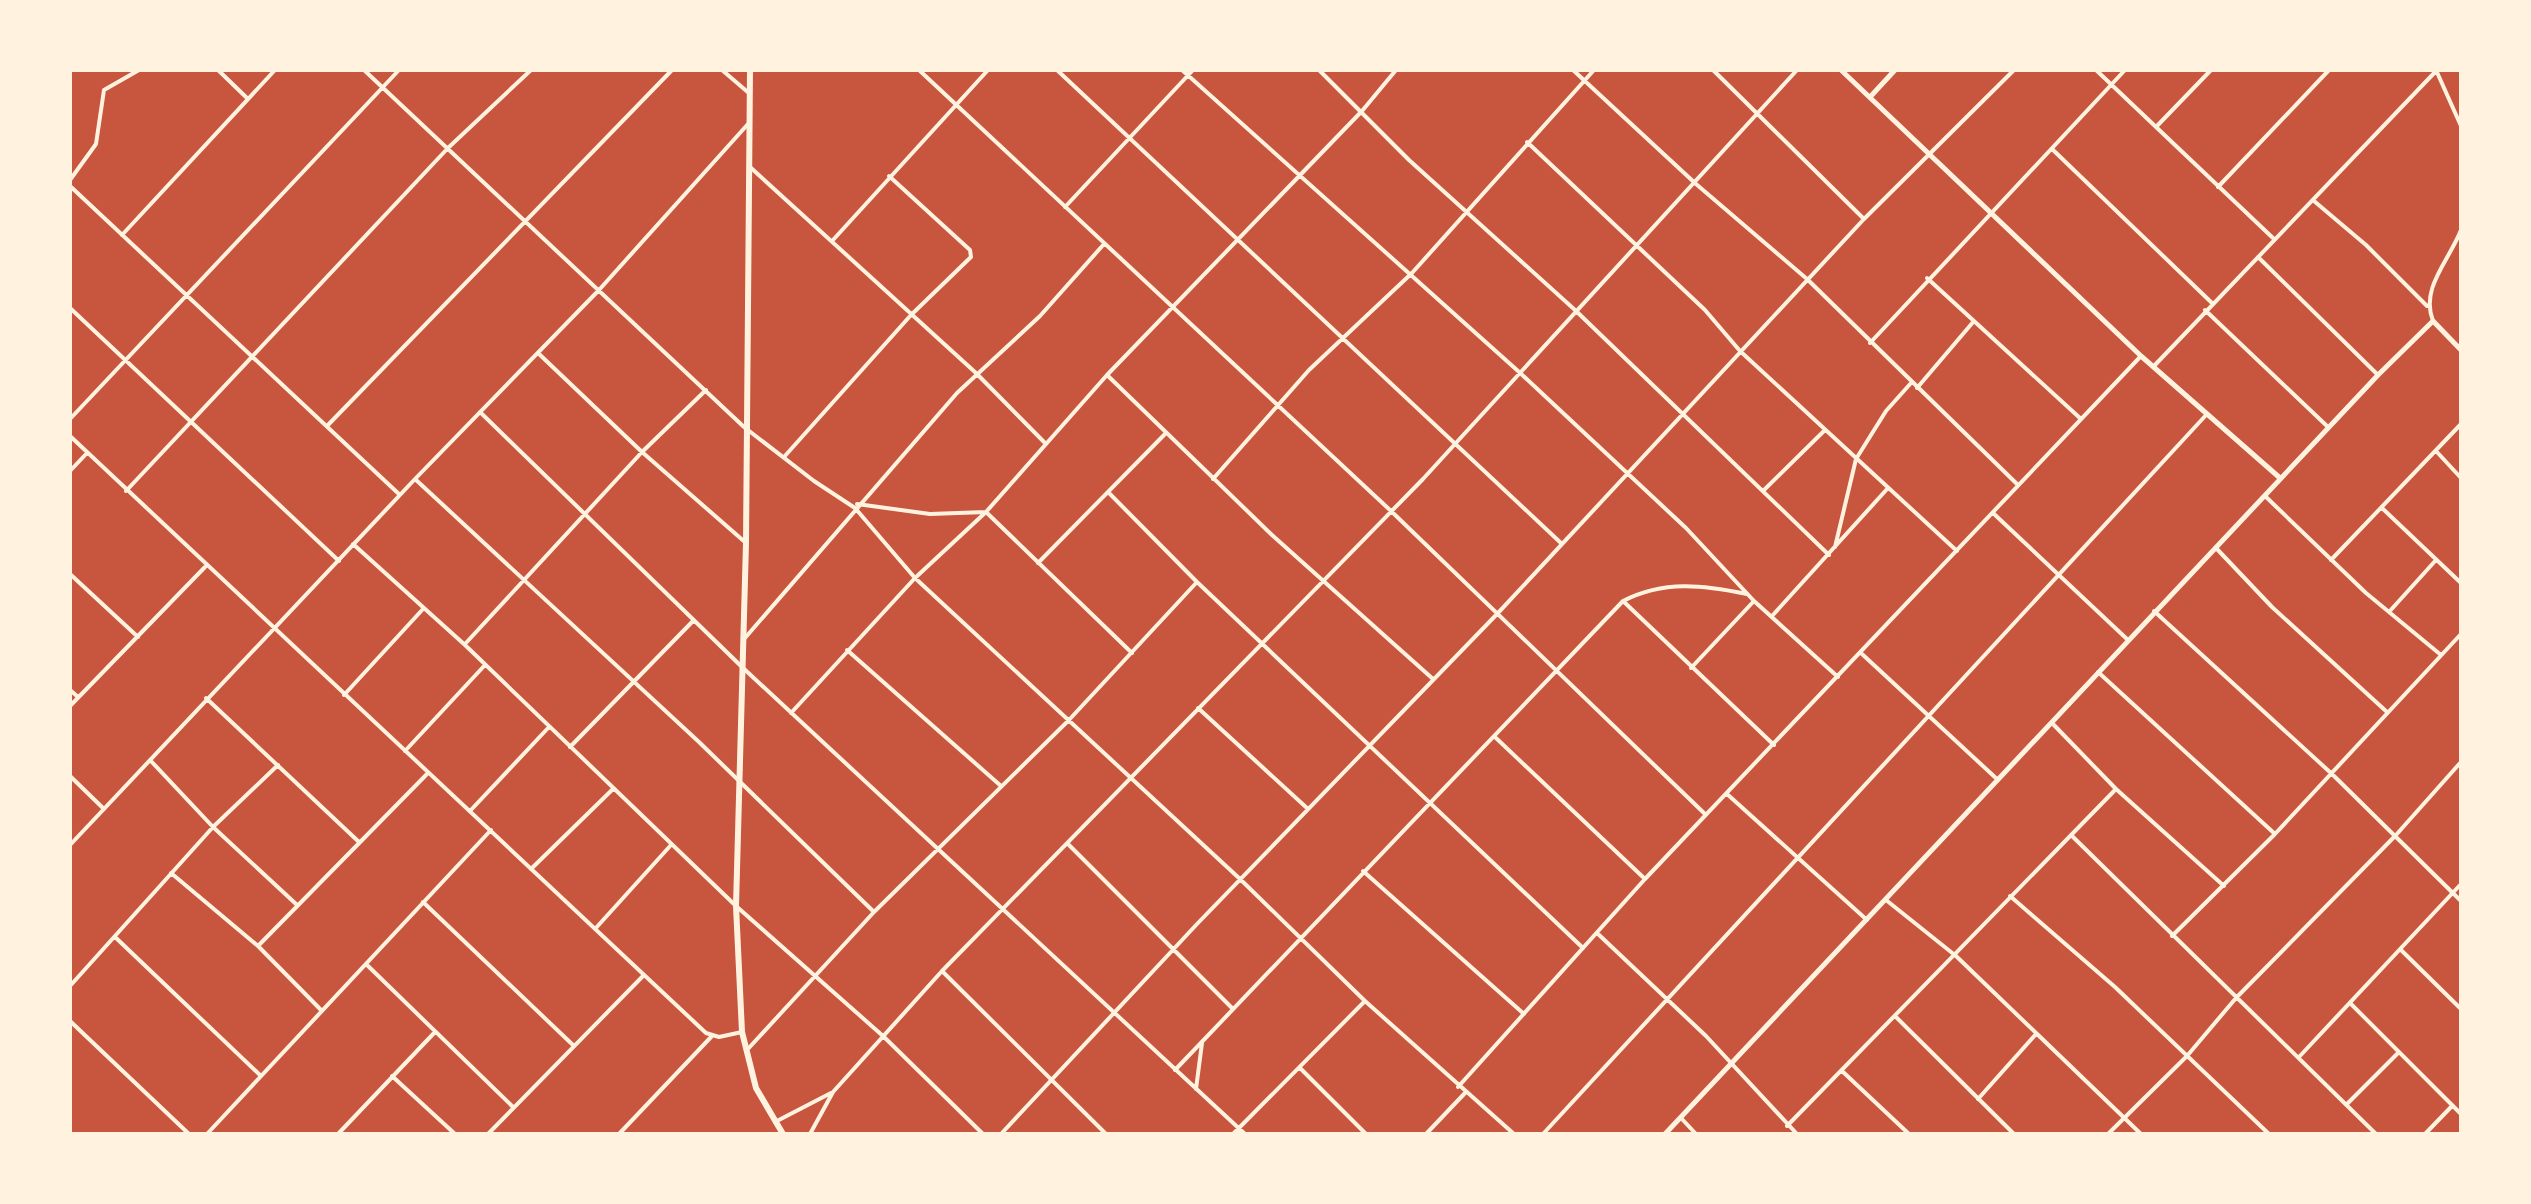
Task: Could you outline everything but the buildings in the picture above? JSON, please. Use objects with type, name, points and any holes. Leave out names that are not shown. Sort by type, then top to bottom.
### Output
[{"type":"main road","points":[[750,70],[744,427],[746,543],[736,906],[742,1032],[756,1088],[783,1134]]},
{"type":"street","points":[[70,180],[96,144],[104,90],[139,70]]},
{"type":"street","points":[[218,70],[249,99]]},
{"type":"street","points":[[122,235],[275,70]]},
{"type":"street","points":[[364,70],[744,427],[856,506],[915,578],[1240,879],[1365,1001],[1514,1134]]},
{"type":"street","points":[[70,419],[399,70]]},
{"type":"street","points":[[126,491],[448,148],[531,70]]},
{"type":"street","points":[[328,425],[672,70]]},
{"type":"street","points":[[722,70],[750,94]]},
{"type":"street","points":[[919,70],[1391,511],[1705,814]]},
{"type":"street","points":[[833,240],[988,70]]},
{"type":"street","points":[[1057,70],[1562,544]]},
{"type":"street","points":[[1065,207],[1184,72],[1193,70]]},
{"type":"street","points":[[1319,70],[1466,213],[1683,412],[1829,555]]},
{"type":"street","points":[[791,713],[915,578],[986,512],[1107,375],[1362,111],[1396,70]]},
{"type":"street","points":[[1573,70],[1696,184],[1807,279],[2017,484]]},
{"type":"street","points":[[1213,479],[1343,337],[1412,273],[1594,70]]},
{"type":"street","points":[[1713,70],[1755,115],[1864,219]]},
{"type":"street","points":[[810,1134],[833,1092],[942,971],[1391,511],[1575,310],[1639,246],[1797,70]]},
{"type":"street","points":[[1841,70],[2141,356],[2280,478]]},
{"type":"street","points":[[1871,96],[1895,70]]},
{"type":"street","points":[[1001,1134],[1115,1016],[1173,948],[1498,613],[1864,219],[2014,70]]},
{"type":"street","points":[[2096,70],[2274,239]]},
{"type":"street","points":[[1870,343],[1927,278],[2125,70]]},
{"type":"street","points":[[2156,127],[2211,70]]},
{"type":"street","points":[[2218,187],[2329,70]]},
{"type":"street","points":[[2154,366],[2436,70],[2461,126]]},
{"type":"street","points":[[1184,72],[1518,371],[1565,419],[1704,545],[1754,601],[1838,677]]},
{"type":"street","points":[[70,845],[206,698],[275,630],[353,544],[599,290],[749,123]]},
{"type":"street","points":[[1527,142],[1639,246],[1740,351],[1957,551]]},
{"type":"street","points":[[2052,149],[2212,303]]},
{"type":"street","points":[[749,166],[976,373],[1046,444]]},
{"type":"street","points":[[784,457],[911,315],[971,257],[970,250],[889,176]]},
{"type":"street","points":[[70,186],[400,495]]},
{"type":"street","points":[[2314,201],[2366,245],[2427,306],[2433,321],[2461,350]]},
{"type":"street","points":[[2427,306],[2431,285],[2461,230]]},
{"type":"street","points":[[743,641],[856,506],[976,373],[1040,316],[1104,244]]},
{"type":"street","points":[[2258,257],[2378,375]]},
{"type":"street","points":[[1927,278],[2081,419]]},
{"type":"street","points":[[70,308],[339,561]]},
{"type":"street","points":[[2205,310],[2328,427]]},
{"type":"street","points":[[1917,388],[1974,321]]},
{"type":"street","points":[[1665,1134],[2263,495],[2433,321]]},
{"type":"street","points":[[538,353],[642,452],[746,543]]},
{"type":"street","points":[[1458,1087],[1705,814],[1862,654],[2017,484],[2141,356]]},
{"type":"street","points":[[1107,375],[1213,479],[1433,679]]},
{"type":"street","points":[[1835,547],[1856,459],[1886,411],[1911,383]]},
{"type":"street","points":[[465,645],[642,452],[706,390]]},
{"type":"street","points":[[480,412],[693,621],[1245,1134]]},
{"type":"street","points":[[1543,1134],[1667,996],[2207,414]]},
{"type":"street","points":[[2331,560],[2461,424]]},
{"type":"street","points":[[1763,491],[1825,430]]},
{"type":"street","points":[[1038,563],[1165,434]]},
{"type":"street","points":[[70,436],[205,567],[491,830],[643,976],[712,1036]]},
{"type":"street","points":[[2436,451],[2461,478]]},
{"type":"street","points":[[70,471],[87,453]]},
{"type":"street","points":[[415,479],[874,912]]},
{"type":"street","points":[[1772,616],[1888,488]]},
{"type":"street","points":[[1109,493],[1260,643],[1583,948]]},
{"type":"street","points":[[2263,495],[2331,560],[2441,655]]},
{"type":"street","points":[[856,506],[930,514],[986,512],[1132,653]]},
{"type":"street","points":[[2382,508],[2461,583]]},
{"type":"street","points":[[1993,513],[2128,640]]},
{"type":"street","points":[[353,544],[465,645],[736,906],[883,1036],[983,1134]]},
{"type":"street","points":[[2215,547],[2272,607],[2387,712]]},
{"type":"street","points":[[2389,612],[2436,560]]},
{"type":"street","points":[[70,706],[205,567]]},
{"type":"street","points":[[70,574],[138,637]]},
{"type":"street","points":[[746,1051],[874,912],[1068,721],[1197,582]]},
{"type":"street","points":[[1175,1070],[1363,871],[1433,804],[1623,601],[1648,589],[1679,585],[1747,594]]},
{"type":"street","points":[[1623,601],[1774,745]]},
{"type":"street","points":[[1691,668],[1754,601]]},
{"type":"street","points":[[344,695],[423,609]]},
{"type":"street","points":[[2154,611],[2332,774],[2461,901]]},
{"type":"street","points":[[570,747],[693,621]]},
{"type":"street","points":[[2172,936],[2275,834],[2461,634]]},
{"type":"street","points":[[847,650],[1001,786]]},
{"type":"street","points":[[1862,654],[1930,713],[1998,780]]},
{"type":"street","points":[[405,751],[485,665]]},
{"type":"street","points":[[2098,672],[2275,834]]},
{"type":"street","points":[[70,690],[78,697]]},
{"type":"street","points":[[206,698],[359,842]]},
{"type":"street","points":[[1197,707],[1308,809]]},
{"type":"street","points":[[2052,723],[2116,789],[2224,886]]},
{"type":"street","points":[[470,811],[549,727]]},
{"type":"street","points":[[1496,738],[1645,879]]},
{"type":"street","points":[[150,760],[213,827],[296,904]]},
{"type":"street","points":[[2108,1134],[2187,1056],[2236,998],[2396,835],[2461,762]]},
{"type":"street","points":[[70,986],[213,827],[278,765]]},
{"type":"street","points":[[258,946],[428,773]]},
{"type":"street","points":[[70,776],[104,809]]},
{"type":"street","points":[[531,869],[613,789]]},
{"type":"street","points":[[1787,1126],[2116,789]]},
{"type":"street","points":[[1727,794],[1867,920]]},
{"type":"street","points":[[207,1134],[491,830]]},
{"type":"street","points":[[2071,835],[2376,1134]]},
{"type":"street","points":[[1068,844],[1233,1009]]},
{"type":"street","points":[[595,929],[671,845]]},
{"type":"street","points":[[1363,871],[1524,1014]]},
{"type":"street","points":[[171,873],[258,946],[322,1011]]},
{"type":"street","points":[[2299,1057],[2461,884]]},
{"type":"street","points":[[2010,896],[2085,959],[2269,1134]]},
{"type":"street","points":[[1886,900],[1956,956],[2141,1134]]},
{"type":"street","points":[[423,902],[574,1046]]},
{"type":"street","points":[[1597,933],[1667,996],[1797,1134]]},
{"type":"street","points":[[114,936],[261,1076]]},
{"type":"street","points":[[2401,950],[2461,1009]]},
{"type":"street","points":[[367,965],[513,1107]]},
{"type":"street","points":[[942,971],[1106,1134]]},
{"type":"street","points":[[488,1134],[643,976]]},
{"type":"street","points":[[1233,1134],[1365,1001]]},
{"type":"street","points":[[2351,1004],[2461,1114]]},
{"type":"street","points":[[1895,1016],[2014,1134]]},
{"type":"street","points":[[70,1021],[189,1134]]},
{"type":"street","points":[[338,1134],[435,1032]]},
{"type":"street","points":[[619,1134],[712,1036],[742,1032]]},
{"type":"street","points":[[1978,1099],[2036,1034]]},
{"type":"street","points":[[1196,1089],[1203,1041]]},
{"type":"street","points":[[2347,1104],[2399,1052]]},
{"type":"street","points":[[1299,1068],[1366,1134]]},
{"type":"street","points":[[1842,1071],[1909,1134]]},
{"type":"street","points":[[392,1076],[455,1134]]},
{"type":"street","points":[[774,1122],[833,1092]]},
{"type":"street","points":[[1426,1134],[1465,1093]]},
{"type":"street","points":[[2425,1134],[2452,1106]]},
{"type":"street","points":[[1681,1118],[1696,1134]]}]
